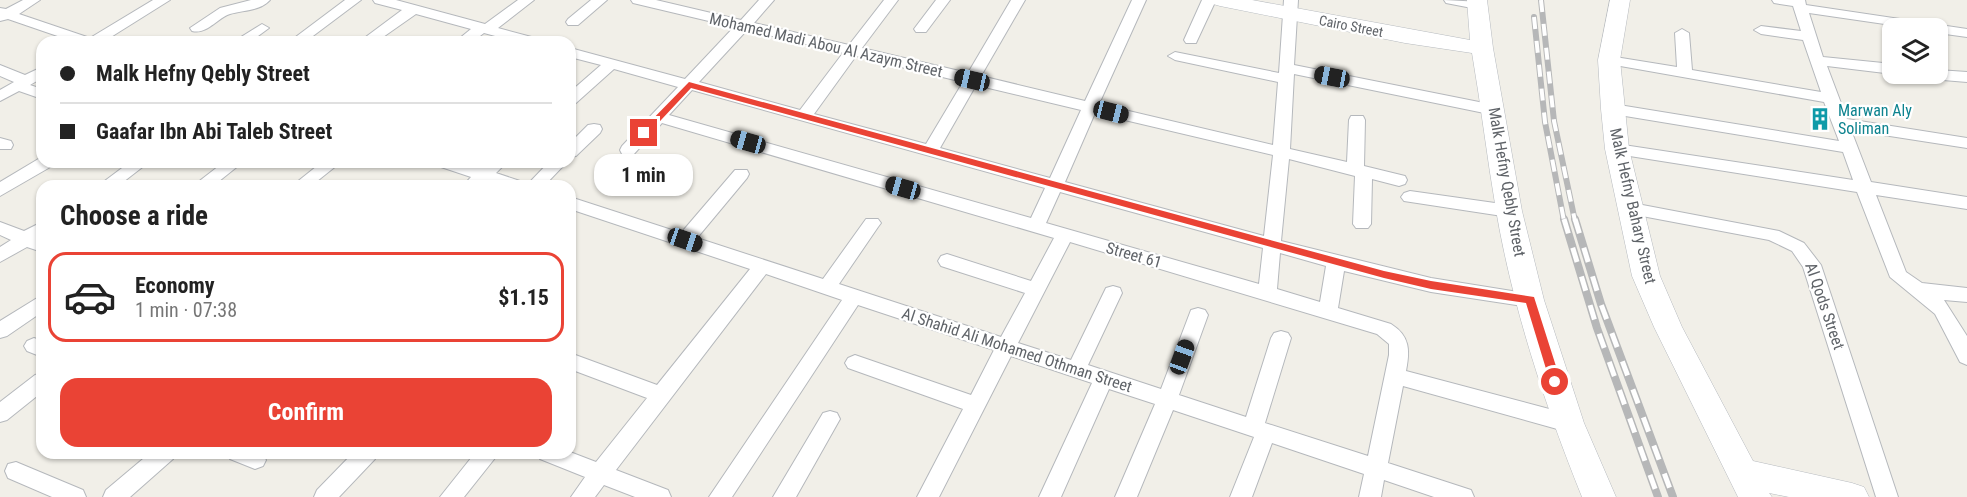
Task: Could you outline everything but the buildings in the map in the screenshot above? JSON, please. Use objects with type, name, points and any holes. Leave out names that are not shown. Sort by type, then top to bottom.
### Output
[{"type":"street","points":[[2,14],[33,0]]},
{"type":"street","points":[[101,36],[163,0]]},
{"type":"street","points":[[197,28],[225,11],[245,8],[262,0]]},
{"type":"street","points":[[304,36],[354,0]]},
{"type":"street","points":[[380,0],[513,36]]},
{"type":"street","points":[[471,36],[527,0]]},
{"type":"street","points":[[573,22],[600,0]]},
{"type":"street","name":"Mohamed Madi Abou Al Azaym Street","points":[[641,0],[1281,154],[1399,180]]},
{"type":"street","points":[[628,150],[766,0]]},
{"type":"street","points":[[804,116],[891,0]]},
{"type":"street","points":[[921,30],[943,0]]},
{"type":"street","points":[[930,151],[1018,0]]},
{"type":"street","points":[[1036,226],[1139,0]]},
{"type":"street","points":[[1191,40],[1209,0]]},
{"type":"street","name":"Cairo Street","points":[[1221,0],[1289,7],[1405,36],[1482,48]]},
{"type":"street","points":[[1451,0],[1477,3]]},
{"type":"street","name":"Malk Hefny Bahary Street","points":[[1620,0],[1609,60],[1613,109],[1617,149],[1646,276],[1668,327],[1750,485]]},
{"type":"street","points":[[1779,0],[1882,18]]},
{"type":"street","name":"Malk Hefny Qebly Street","points":[[1477,3],[1482,48],[1509,211],[1530,300],[1568,423],[1599,497]]},
{"type":"street","points":[[1799,4],[1817,61],[1896,272],[1914,290],[1929,297],[1946,314],[1967,357]]},
{"type":"street","points":[[1267,293],[1281,154],[1289,7]]},
{"type":"street","points":[[375,36],[414,9]]},
{"type":"street","points":[[2,14],[72,36]]},
{"type":"street","points":[[249,36],[262,28]]},
{"type":"street","points":[[1761,30],[1810,37]]},
{"type":"street","points":[[1948,30],[1967,33]]},
{"type":"street","points":[[1682,33],[1685,73]]},
{"type":"street","points":[[576,54],[1336,262],[1420,283],[1530,300]]},
{"type":"street","points":[[1175,57],[1285,73],[1494,110]]},
{"type":"street","points":[[1609,60],[1831,98]]},
{"type":"street","points":[[1817,61],[1882,68]]},
{"type":"street","points":[[576,94],[612,63]]},
{"type":"street","points":[[0,70],[36,91]]},
{"type":"street","points":[[0,96],[36,75]]},
{"type":"street","points":[[1948,75],[1967,77]]},
{"type":"street","points":[[1613,109],[1850,148]]},
{"type":"street","name":"Street 61","points":[[659,117],[1267,293],[1392,334],[1401,346],[1370,497]]},
{"type":"street","points":[[1357,120],[1362,224]]},
{"type":"street","points":[[1840,123],[1967,143]]},
{"type":"street","points":[[576,146],[594,129]]},
{"type":"street","points":[[1617,149],[1967,203]]},
{"type":"street","points":[[0,190],[36,168]]},
{"type":"street","points":[[115,180],[132,168]]},
{"type":"street","points":[[210,180],[226,168]]},
{"type":"street","points":[[308,180],[325,168]]},
{"type":"street","points":[[454,168],[475,180]]},
{"type":"street","points":[[478,180],[492,168]]},
{"type":"street","points":[[540,180],[553,168]]},
{"type":"street","points":[[685,240],[741,174]]},
{"type":"street","points":[[1410,197],[1509,211]]},
{"type":"street","name":"Al Shahid Ali Mohamed Othman Street","points":[[576,205],[1463,497]]},
{"type":"street","name":"Al Qods Street","points":[[1632,209],[1773,235],[1798,247],[1807,256],[1812,265],[1887,497]]},
{"type":"street","points":[[826,287],[872,223]]},
{"type":"street","points":[[0,228],[34,243]]},
{"type":"street","points":[[928,497],[1064,236]]},
{"type":"street","points":[[0,256],[34,243]]},
{"type":"street","points":[[947,261],[1036,290]]},
{"type":"street","points":[[1328,313],[1336,262]]},
{"type":"street","points":[[582,497],[762,266]]},
{"type":"street","points":[[1914,290],[1967,295]]},
{"type":"street","points":[[1076,369],[1113,292]]},
{"type":"street","points":[[720,497],[854,296]]},
{"type":"street","points":[[0,331],[36,306]]},
{"type":"street","points":[[1126,497],[1167,399],[1198,315]]},
{"type":"street","points":[[1241,497],[1281,338]]},
{"type":"street","points":[[576,363],[662,395]]},
{"type":"street","points":[[855,363],[976,405]]},
{"type":"street","points":[[1395,376],[1568,423]]},
{"type":"street","points":[[1050,497],[1104,378]]},
{"type":"street","points":[[0,414],[36,386]]},
{"type":"street","points":[[784,497],[830,419]]},
{"type":"street","points":[[114,497],[158,459]]},
{"type":"street","points":[[325,497],[361,459]]},
{"type":"street","points":[[451,497],[483,459]]},
{"type":"street","points":[[564,459],[660,497]]},
{"type":"street","points":[[16,471],[75,497]]},
{"type":"street","points":[[1750,485],[1852,497]]},
{"type":"railway","points":[[1541,0],[1554,121],[1575,221]]},
{"type":"railway","points":[[1534,17],[1545,122],[1564,221]]},
{"type":"railway","points":[[1564,219],[1597,328],[1658,497]]},
{"type":"railway","points":[[1575,219],[1601,304],[1673,497]]},
{"type":"place","name":"Marwan Aly Soliman","points":[[1820,119]]},
{"type":"route","points":[[644,133],[689,84],[1384,275],[1431,285],[1530,300],[1555,382]]}]
